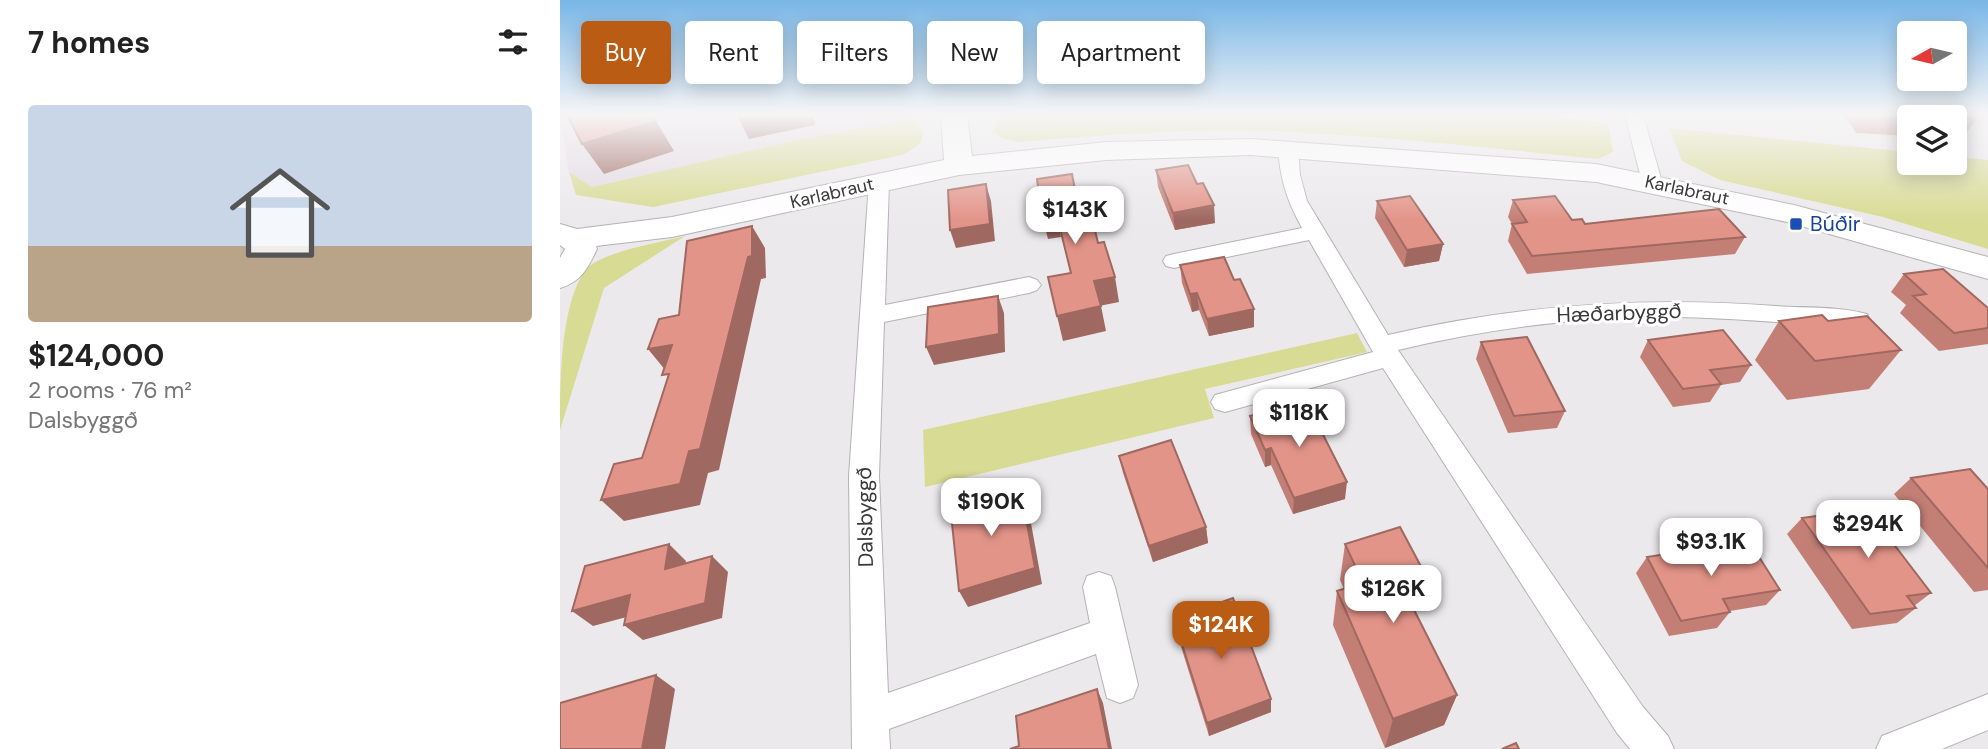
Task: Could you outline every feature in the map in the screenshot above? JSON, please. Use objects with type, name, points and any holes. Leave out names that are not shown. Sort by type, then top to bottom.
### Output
[{"type":"street","points":[[957,150],[959,166]]},
{"type":"street","name":"Karlabraut","points":[[567,254],[672,227],[959,166],[1140,150]]},
{"type":"street","points":[[1288,150],[1290,175],[1297,201],[1385,351],[1630,720],[1655,749]]},
{"type":"street","name":"Karlabraut","points":[[1312,150],[1597,173],[1652,182],[1807,217],[1988,268]]},
{"type":"street","points":[[1643,150],[1652,182]]},
{"type":"street","name":"Dalsbyggð","points":[[879,182],[864,476],[870,733],[1109,633]]},
{"type":"street","points":[[1174,261],[1315,232]]},
{"type":"street","points":[[871,316],[1029,285]]},
{"type":"street","name":"Hæðarbyggð","points":[[1224,402],[1385,351],[1441,330],[1506,320],[1676,309],[1858,320]]},
{"type":"street","points":[[1098,587],[1120,685]]},
{"type":"street","points":[[1895,749],[1988,712]]},
{"type":"shaded area","points":[[566,150],[753,150],[592,187],[569,172]]},
{"type":"green space","points":[[753,150],[911,150],[902,155],[653,207],[576,195],[569,172],[592,187]]},
{"type":"green space","points":[[1507,150],[1613,150],[1598,159]]},
{"type":"green space","points":[[1678,150],[1897,151],[1897,175],[1967,175],[1967,158],[1988,160],[1988,249],[1883,217],[1720,180],[1682,161]]},
{"type":"green space","points":[[685,236],[604,288],[560,430],[560,390],[567,321],[579,281],[588,267],[609,256]]},
{"type":"green space","points":[[1357,333],[1367,352],[1205,389],[1214,418],[925,487],[923,430]]},
{"type":"building","points":[[1188,165],[1197,184],[1203,183],[1214,205],[1173,213],[1156,170]]},
{"type":"building","points":[[1072,174],[1075,190],[1085,188],[1098,243],[1104,242],[1115,277],[1094,281],[1101,306],[1057,316],[1048,277],[1071,273],[1056,212],[1042,215],[1037,179]]},
{"type":"building","points":[[986,184],[990,224],[950,230],[948,190]]},
{"type":"building","points":[[1410,196],[1443,244],[1407,250],[1377,201]]},
{"type":"building","points":[[1555,196],[1572,220],[1582,219],[1585,224],[1719,209],[1745,237],[1532,256],[1512,224],[1527,222],[1513,200]]},
{"type":"building","points":[[752,226],[752,256],[748,257],[700,449],[689,451],[680,484],[601,500],[614,464],[642,458],[669,374],[662,375],[672,345],[648,349],[659,319],[679,315],[687,241]]},
{"type":"building","points":[[1224,257],[1234,280],[1240,279],[1254,309],[1207,319],[1197,293],[1190,294],[1180,265]]},
{"type":"building","points":[[1943,269],[1988,308],[1988,328],[1954,333],[1913,296],[1926,294],[1904,274]]},
{"type":"building","points":[[998,296],[999,334],[926,347],[928,307]]},
{"type":"building","points":[[1822,315],[1828,321],[1867,316],[1901,350],[1815,361],[1779,321]]},
{"type":"building","points":[[1723,330],[1751,365],[1710,370],[1721,384],[1683,389],[1648,340]]},
{"type":"building","points":[[1527,337],[1565,411],[1514,416],[1481,342]]},
{"type":"building","points":[[1306,401],[1347,482],[1294,498],[1271,448],[1265,450],[1250,416]]},
{"type":"building","points":[[1171,440],[1206,527],[1149,546],[1119,456]]},
{"type":"building","points":[[1970,469],[1988,489],[1988,568],[1911,478]]},
{"type":"building","points":[[1020,485],[1035,568],[959,591],[950,504]]},
{"type":"building","points":[[1867,509],[1931,593],[1907,596],[1916,608],[1870,614],[1802,518]]},
{"type":"building","points":[[1400,527],[1425,574],[1400,582],[1457,695],[1393,719],[1337,591],[1363,583],[1345,544]]},
{"type":"building","points":[[1749,541],[1780,590],[1723,599],[1730,612],[1681,621],[1647,557]]},
{"type":"building","points":[[669,544],[665,569],[712,556],[705,603],[624,625],[630,595],[572,611],[585,566]]},
{"type":"building","points":[[1233,598],[1271,699],[1207,723],[1174,619]]},
{"type":"building","points":[[656,675],[642,749],[560,749],[560,703]]},
{"type":"building","points":[[1097,689],[1109,749],[1010,749],[1019,746],[1016,716]]},
{"type":"building","points":[[1516,743],[1519,749],[1502,749]]},
{"type":"place","name":"Búðir","points":[[1796,224]]}]
